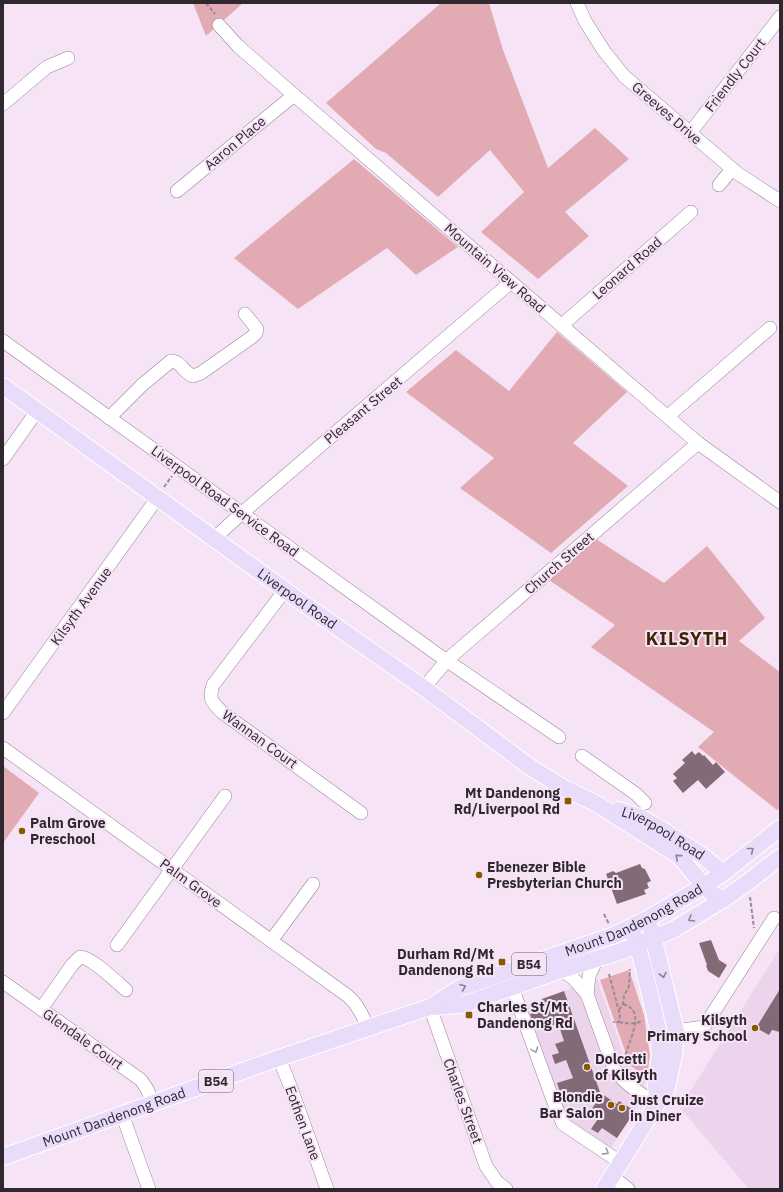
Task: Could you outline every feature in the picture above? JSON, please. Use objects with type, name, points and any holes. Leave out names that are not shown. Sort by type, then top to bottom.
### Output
[{"type":"main road","name":"Liverpool Road","points":[[3,386],[285,590],[424,688],[530,767],[564,788],[597,804],[679,856],[704,886],[714,895],[724,899]]},
{"type":"main road","name":"Liverpool Road","points":[[597,804],[645,804],[684,843],[707,859],[723,873]]},
{"type":"main road","name":"Mount Dandenong Road","points":[[430,1007],[460,988],[614,935],[649,918],[704,886],[723,873],[780,828]]},
{"type":"main road","name":"Mount Dandenong Road","points":[[3,1157],[367,1027],[430,1007],[462,1005],[561,970],[622,951],[673,930],[724,899],[780,856]]},
{"type":"main road","name":"Mount Dandenong Road","points":[[723,873],[726,886],[724,899]]},
{"type":"main road","points":[[608,1183],[667,1088],[674,1054],[676,1031],[649,918]]},
{"type":"main road","points":[[631,926],[658,1029],[660,1053],[656,1085],[658,1103]]},
{"type":"street","name":"Greeves Drive","points":[[577,3],[585,21],[604,51],[624,76],[732,169],[780,202]]},
{"type":"street","name":"Friendly Court","points":[[690,133],[780,17]]},
{"type":"street","name":"Mountain View Road","points":[[219,25],[238,46],[294,95],[698,443],[780,502]]},
{"type":"street","points":[[3,104],[47,67],[68,58]]},
{"type":"street","name":"Aaron Place","points":[[177,191],[294,95]]},
{"type":"street","points":[[719,185],[732,169]]},
{"type":"street","name":"Leonard Road","points":[[562,326],[691,212]]},
{"type":"street","name":"Pleasant Street","points":[[215,539],[242,513],[511,282]]},
{"type":"street","points":[[109,418],[142,385],[171,360],[178,362],[189,375],[194,376],[202,373],[252,337],[256,333],[256,329],[245,314]]},
{"type":"street","points":[[668,416],[770,328]]},
{"type":"street","name":"Liverpool Road Service Road","points":[[3,341],[447,660],[559,737]]},
{"type":"street","points":[[3,459],[38,411]]},
{"type":"street","name":"Church Street","points":[[424,688],[447,660],[698,443]]},
{"type":"street","name":"Kilsyth Avenue","points":[[3,714],[158,498]]},
{"type":"street","name":"Wannan Court","points":[[285,590],[214,686],[211,692],[211,699],[223,712],[361,813]]},
{"type":"street","name":"Palm Grove","points":[[3,748],[348,996],[354,1001],[367,1027]]},
{"type":"street","points":[[582,756],[636,794],[645,804]]},
{"type":"street","points":[[117,945],[225,796]]},
{"type":"street","points":[[270,941],[313,884]]},
{"type":"street","points":[[676,1031],[704,1027],[774,918]]},
{"type":"street","points":[[41,1009],[72,965],[80,957],[84,957],[92,961],[126,990]]},
{"type":"street","points":[[587,994],[589,976],[597,959]]},
{"type":"street","points":[[561,970],[573,978],[587,994],[614,1069],[619,1076],[646,1098],[658,1103]]},
{"type":"street","name":"Glendale Court","points":[[3,982],[141,1080],[147,1089],[153,1104]]},
{"type":"street","points":[[512,987],[563,1124],[620,1162]]},
{"type":"street","name":"Charles Street","points":[[430,1007],[486,1166],[497,1182],[506,1189]]},
{"type":"street","name":"Eothen Lane","points":[[279,1058],[327,1189]]},
{"type":"street","points":[[122,1114],[149,1189]]},
{"type":"street","points":[[608,1183],[628,1189]]},
{"type":"path","points":[[206,3],[214,12],[219,25]]},
{"type":"path","points":[[604,914],[610,927]]},
{"type":"path","points":[[619,1010],[623,1004],[624,996],[629,986],[631,966]]},
{"type":"path","points":[[609,974],[619,1010],[619,1022]]},
{"type":"path","points":[[623,1004],[632,1009],[635,1016],[635,1024],[625,1056]]},
{"type":"path","points":[[614,1022],[635,1024],[648,1019]]},
{"type":"shaded area","points":[[193,3],[243,3],[206,36]]},
{"type":"shaded area","points":[[441,3],[489,3],[503,50],[548,168],[595,128],[629,159],[565,212],[589,236],[538,279],[481,232],[524,192],[490,150],[438,197],[386,153],[376,149],[326,103]]},
{"type":"shaded area","points":[[354,159],[458,247],[416,275],[387,248],[298,309],[234,258]]},
{"type":"shaded area","points":[[557,332],[627,392],[573,443],[628,486],[551,553],[460,488],[494,458],[406,392],[456,350],[509,391]]},
{"type":"shaded area","points":[[596,539],[664,583],[707,546],[765,618],[739,641],[780,672],[780,808],[777,810],[698,747],[714,732],[591,647],[615,625],[549,580]]},
{"type":"shaded area","points":[[3,766],[39,793],[3,843]]},
{"type":"shaded area","name":"Kilsyth Primary School","points":[[780,948],[780,1189],[749,1189],[680,1108]]},
{"type":"shaded area","points":[[629,970],[644,1015],[650,1056],[647,1078],[630,1065],[600,980]]},
{"type":"shaded area","points":[[597,979],[628,1066],[645,1081],[641,1101],[604,1159],[558,1128],[514,1009]]},
{"type":"building","points":[[692,751],[695,755],[699,752],[703,756],[704,755],[713,765],[716,762],[725,772],[706,789],[698,780],[683,793],[673,781],[677,778],[673,774],[685,763],[682,760]]},
{"type":"building","points":[[640,864],[642,868],[645,869],[651,881],[647,883],[649,888],[644,890],[646,894],[617,904],[606,874],[613,871],[616,873]]},
{"type":"building","points":[[711,940],[719,960],[727,965],[719,978],[708,971],[699,943]]},
{"type":"building","points":[[780,989],[780,1032],[772,1030],[769,1035],[756,1028]]},
{"type":"building","points":[[564,991],[600,1092],[564,1104],[557,1083],[573,1078],[566,1060],[555,1064],[552,1055],[559,1053],[555,1044],[564,1041],[558,1023],[546,1028],[543,1019],[533,1022],[530,1014],[545,1008],[542,999]]},
{"type":"building","points":[[602,1094],[617,1104],[619,1101],[635,1111],[617,1138],[602,1128],[598,1133],[591,1129],[600,1116],[591,1110]]},
{"type":"place","name":"Mt Dandenong Rd/Liverpool Rd","points":[[568,801]]},
{"type":"place","name":"Palm Grove Preschool","points":[[22,831]]},
{"type":"place","name":"Ebenezer Bible Presbyterian Church","points":[[479,875]]},
{"type":"place","name":"Durham Rd/Mt Dandenong Rd","points":[[502,962]]},
{"type":"place","name":"Charles St/Mt Dandenong Rd","points":[[469,1015]]},
{"type":"place","name":"Kilsyth Primary School","points":[[755,1028]]},
{"type":"place","name":"Dolcetti of Kilsyth","points":[[587,1067]]},
{"type":"place","name":"Blondie Bar Salon","points":[[611,1105]]},
{"type":"place","name":"Just Cruize in Diner","points":[[622,1108]]},
{"type":"district","name":"KILSYTH","points":[[687,639]]}]
